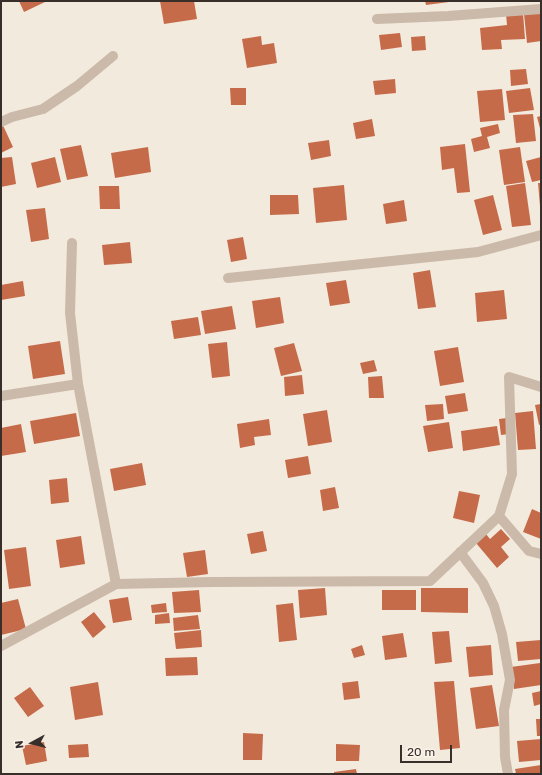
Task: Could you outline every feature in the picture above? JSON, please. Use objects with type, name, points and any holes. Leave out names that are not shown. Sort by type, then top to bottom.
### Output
[{"type":"street","points":[[377,19],[448,16],[541,9]]},
{"type":"street","points":[[1,122],[43,109],[77,86],[113,56]]},
{"type":"street","points":[[228,278],[478,252],[541,235]]},
{"type":"street","points":[[72,243],[70,313],[78,384],[116,584]]},
{"type":"street","points":[[1,646],[116,584],[430,581],[499,516],[512,474],[509,377],[541,387]]},
{"type":"street","points":[[1,396],[78,384]]},
{"type":"street","points":[[499,516],[529,551],[541,554]]},
{"type":"street","points":[[460,552],[483,583],[494,606],[502,634],[505,659],[510,680],[504,710],[505,757],[508,774]]},
{"type":"building","points":[[19,1],[45,1],[45,2],[24,12]]},
{"type":"building","points":[[160,1],[194,1],[197,19],[164,24]]},
{"type":"building","points":[[425,1],[449,1],[449,2],[426,5]]},
{"type":"building","points":[[541,12],[541,41],[527,43],[524,14]]},
{"type":"building","points":[[523,13],[525,39],[501,40],[502,49],[482,50],[480,28],[507,25],[506,14]]},
{"type":"building","points":[[400,33],[402,47],[381,50],[379,35]]},
{"type":"building","points":[[261,36],[262,45],[274,43],[277,63],[247,68],[242,39]]},
{"type":"building","points":[[425,36],[426,50],[412,51],[411,37]]},
{"type":"building","points":[[526,69],[528,84],[511,86],[510,70]]},
{"type":"building","points":[[395,79],[396,93],[375,95],[373,81]]},
{"type":"building","points":[[230,88],[246,88],[246,105],[231,105]]},
{"type":"building","points":[[530,88],[534,110],[509,113],[506,91]]},
{"type":"building","points":[[502,89],[505,120],[480,122],[477,91]]},
{"type":"building","points":[[533,114],[536,141],[516,143],[513,115]]},
{"type":"building","points":[[541,116],[541,132],[537,117]]},
{"type":"building","points":[[372,119],[375,136],[356,139],[353,123]]},
{"type":"building","points":[[1,121],[13,147],[1,153]]},
{"type":"building","points":[[498,124],[500,133],[487,137],[490,148],[474,152],[471,139],[482,136],[480,128]]},
{"type":"building","points":[[329,140],[331,156],[311,160],[308,143]]},
{"type":"building","points":[[465,144],[470,192],[457,193],[454,168],[442,170],[440,147]]},
{"type":"building","points":[[81,145],[88,176],[67,180],[60,149]]},
{"type":"building","points":[[148,147],[151,172],[115,178],[111,153]]},
{"type":"building","points":[[520,147],[525,182],[504,185],[499,150]]},
{"type":"building","points":[[12,157],[16,184],[1,187],[1,158]]},
{"type":"building","points":[[55,157],[61,182],[37,188],[31,163]]},
{"type":"building","points":[[541,157],[541,180],[532,182],[526,161]]},
{"type":"building","points":[[525,183],[531,225],[512,227],[506,186]]},
{"type":"building","points":[[538,183],[541,183],[541,206],[540,206]]},
{"type":"building","points":[[344,185],[347,220],[316,223],[313,188]]},
{"type":"building","points":[[99,186],[119,186],[120,209],[100,209]]},
{"type":"building","points":[[270,195],[298,195],[299,214],[270,215]]},
{"type":"building","points":[[493,195],[502,230],[483,235],[474,200]]},
{"type":"building","points":[[404,200],[407,221],[386,224],[383,204]]},
{"type":"building","points":[[45,208],[49,239],[31,242],[26,210]]},
{"type":"building","points":[[243,237],[247,259],[231,262],[227,240]]},
{"type":"building","points":[[130,242],[132,263],[104,265],[102,245]]},
{"type":"building","points":[[430,270],[436,307],[418,309],[413,273]]},
{"type":"building","points":[[346,280],[350,303],[330,306],[326,283]]},
{"type":"building","points":[[23,281],[25,296],[1,300],[1,285]]},
{"type":"building","points":[[504,290],[507,319],[477,322],[475,293]]},
{"type":"building","points":[[280,297],[284,323],[256,328],[252,301]]},
{"type":"building","points":[[232,306],[236,329],[205,334],[201,311]]},
{"type":"building","points":[[198,317],[201,335],[174,339],[171,321]]},
{"type":"building","points":[[60,341],[65,374],[33,379],[28,346]]},
{"type":"building","points":[[227,342],[230,376],[212,378],[208,344]]},
{"type":"building","points":[[294,343],[302,371],[281,376],[274,348]]},
{"type":"building","points":[[458,347],[464,382],[440,386],[434,351]]},
{"type":"building","points":[[374,360],[377,371],[363,374],[360,363]]},
{"type":"building","points":[[302,375],[304,394],[285,396],[284,377]]},
{"type":"building","points":[[382,376],[384,398],[369,398],[368,377]]},
{"type":"building","points":[[465,393],[468,411],[448,414],[445,396]]},
{"type":"building","points":[[443,404],[444,419],[427,421],[425,405]]},
{"type":"building","points":[[541,404],[541,424],[539,425],[535,405]]},
{"type":"building","points":[[327,410],[332,442],[308,446],[303,414]]},
{"type":"building","points":[[533,411],[536,449],[518,450],[515,413]]},
{"type":"building","points":[[76,413],[80,436],[34,444],[30,421]]},
{"type":"building","points":[[507,418],[509,434],[501,435],[499,419]]},
{"type":"building","points":[[269,419],[271,435],[254,437],[255,445],[240,448],[237,424]]},
{"type":"building","points":[[449,422],[453,448],[428,452],[423,426]]},
{"type":"building","points":[[21,424],[26,452],[1,456],[1,428]]},
{"type":"building","points":[[497,426],[500,445],[463,451],[461,431]]},
{"type":"building","points":[[308,456],[311,474],[288,478],[285,460]]},
{"type":"building","points":[[142,463],[146,485],[114,491],[110,469]]},
{"type":"building","points":[[67,478],[69,502],[51,504],[49,480]]},
{"type":"building","points":[[335,487],[339,508],[323,511],[320,490]]},
{"type":"building","points":[[459,491],[480,495],[474,523],[453,518]]},
{"type":"building","points":[[532,509],[541,513],[541,539],[523,532]]},
{"type":"building","points":[[501,529],[510,539],[501,547],[509,557],[497,568],[476,543],[486,534],[490,539]]},
{"type":"building","points":[[263,531],[267,551],[251,554],[247,534]]},
{"type":"building","points":[[81,536],[85,564],[60,568],[56,540]]},
{"type":"building","points":[[26,547],[31,586],[9,589],[4,550]]},
{"type":"building","points":[[205,550],[208,574],[187,577],[183,553]]},
{"type":"building","points":[[325,588],[327,615],[300,618],[298,590]]},
{"type":"building","points":[[421,588],[468,588],[468,613],[421,612]]},
{"type":"building","points":[[199,590],[201,612],[174,613],[172,592]]},
{"type":"building","points":[[382,590],[416,590],[416,610],[382,610]]},
{"type":"building","points":[[128,597],[132,620],[113,623],[109,600]]},
{"type":"building","points":[[18,599],[26,629],[1,635],[1,603]]},
{"type":"building","points":[[166,603],[167,612],[152,613],[151,605]]},
{"type":"building","points":[[293,603],[297,640],[279,642],[276,605]]},
{"type":"building","points":[[94,612],[106,627],[93,638],[81,622]]},
{"type":"building","points":[[169,613],[170,623],[155,624],[155,615]]},
{"type":"building","points":[[198,615],[200,629],[174,631],[173,618]]},
{"type":"building","points":[[201,630],[202,647],[176,649],[174,633]]},
{"type":"building","points":[[449,631],[452,662],[435,664],[432,632]]},
{"type":"building","points":[[403,633],[407,657],[385,660],[382,636]]},
{"type":"building","points":[[541,640],[541,659],[518,661],[516,642]]},
{"type":"building","points":[[362,645],[365,655],[354,658],[351,649]]},
{"type":"building","points":[[491,645],[493,675],[469,677],[466,647]]},
{"type":"building","points":[[197,657],[198,675],[166,676],[165,658]]},
{"type":"building","points":[[540,663],[541,685],[514,689],[511,667]]},
{"type":"building","points":[[358,681],[360,698],[344,700],[342,683]]},
{"type":"building","points":[[454,681],[460,748],[440,750],[434,682]]},
{"type":"building","points":[[98,682],[103,715],[75,720],[70,687]]},
{"type":"building","points":[[492,685],[499,726],[476,729],[470,688]]},
{"type":"building","points":[[30,687],[44,706],[28,717],[14,698]]},
{"type":"building","points":[[541,691],[541,704],[534,706],[532,693]]},
{"type":"building","points":[[536,719],[541,719],[541,736],[537,736]]},
{"type":"building","points":[[243,733],[263,734],[262,760],[243,760]]},
{"type":"building","points":[[541,739],[541,760],[519,762],[517,741]]},
{"type":"building","points":[[44,742],[47,761],[26,765],[22,746]]},
{"type":"building","points":[[88,744],[89,757],[69,758],[68,745]]},
{"type":"building","points":[[336,744],[360,745],[359,761],[336,761]]},
{"type":"building","points":[[541,765],[541,774],[516,774],[515,769]]},
{"type":"building","points":[[356,769],[357,774],[334,774],[334,772]]}]
